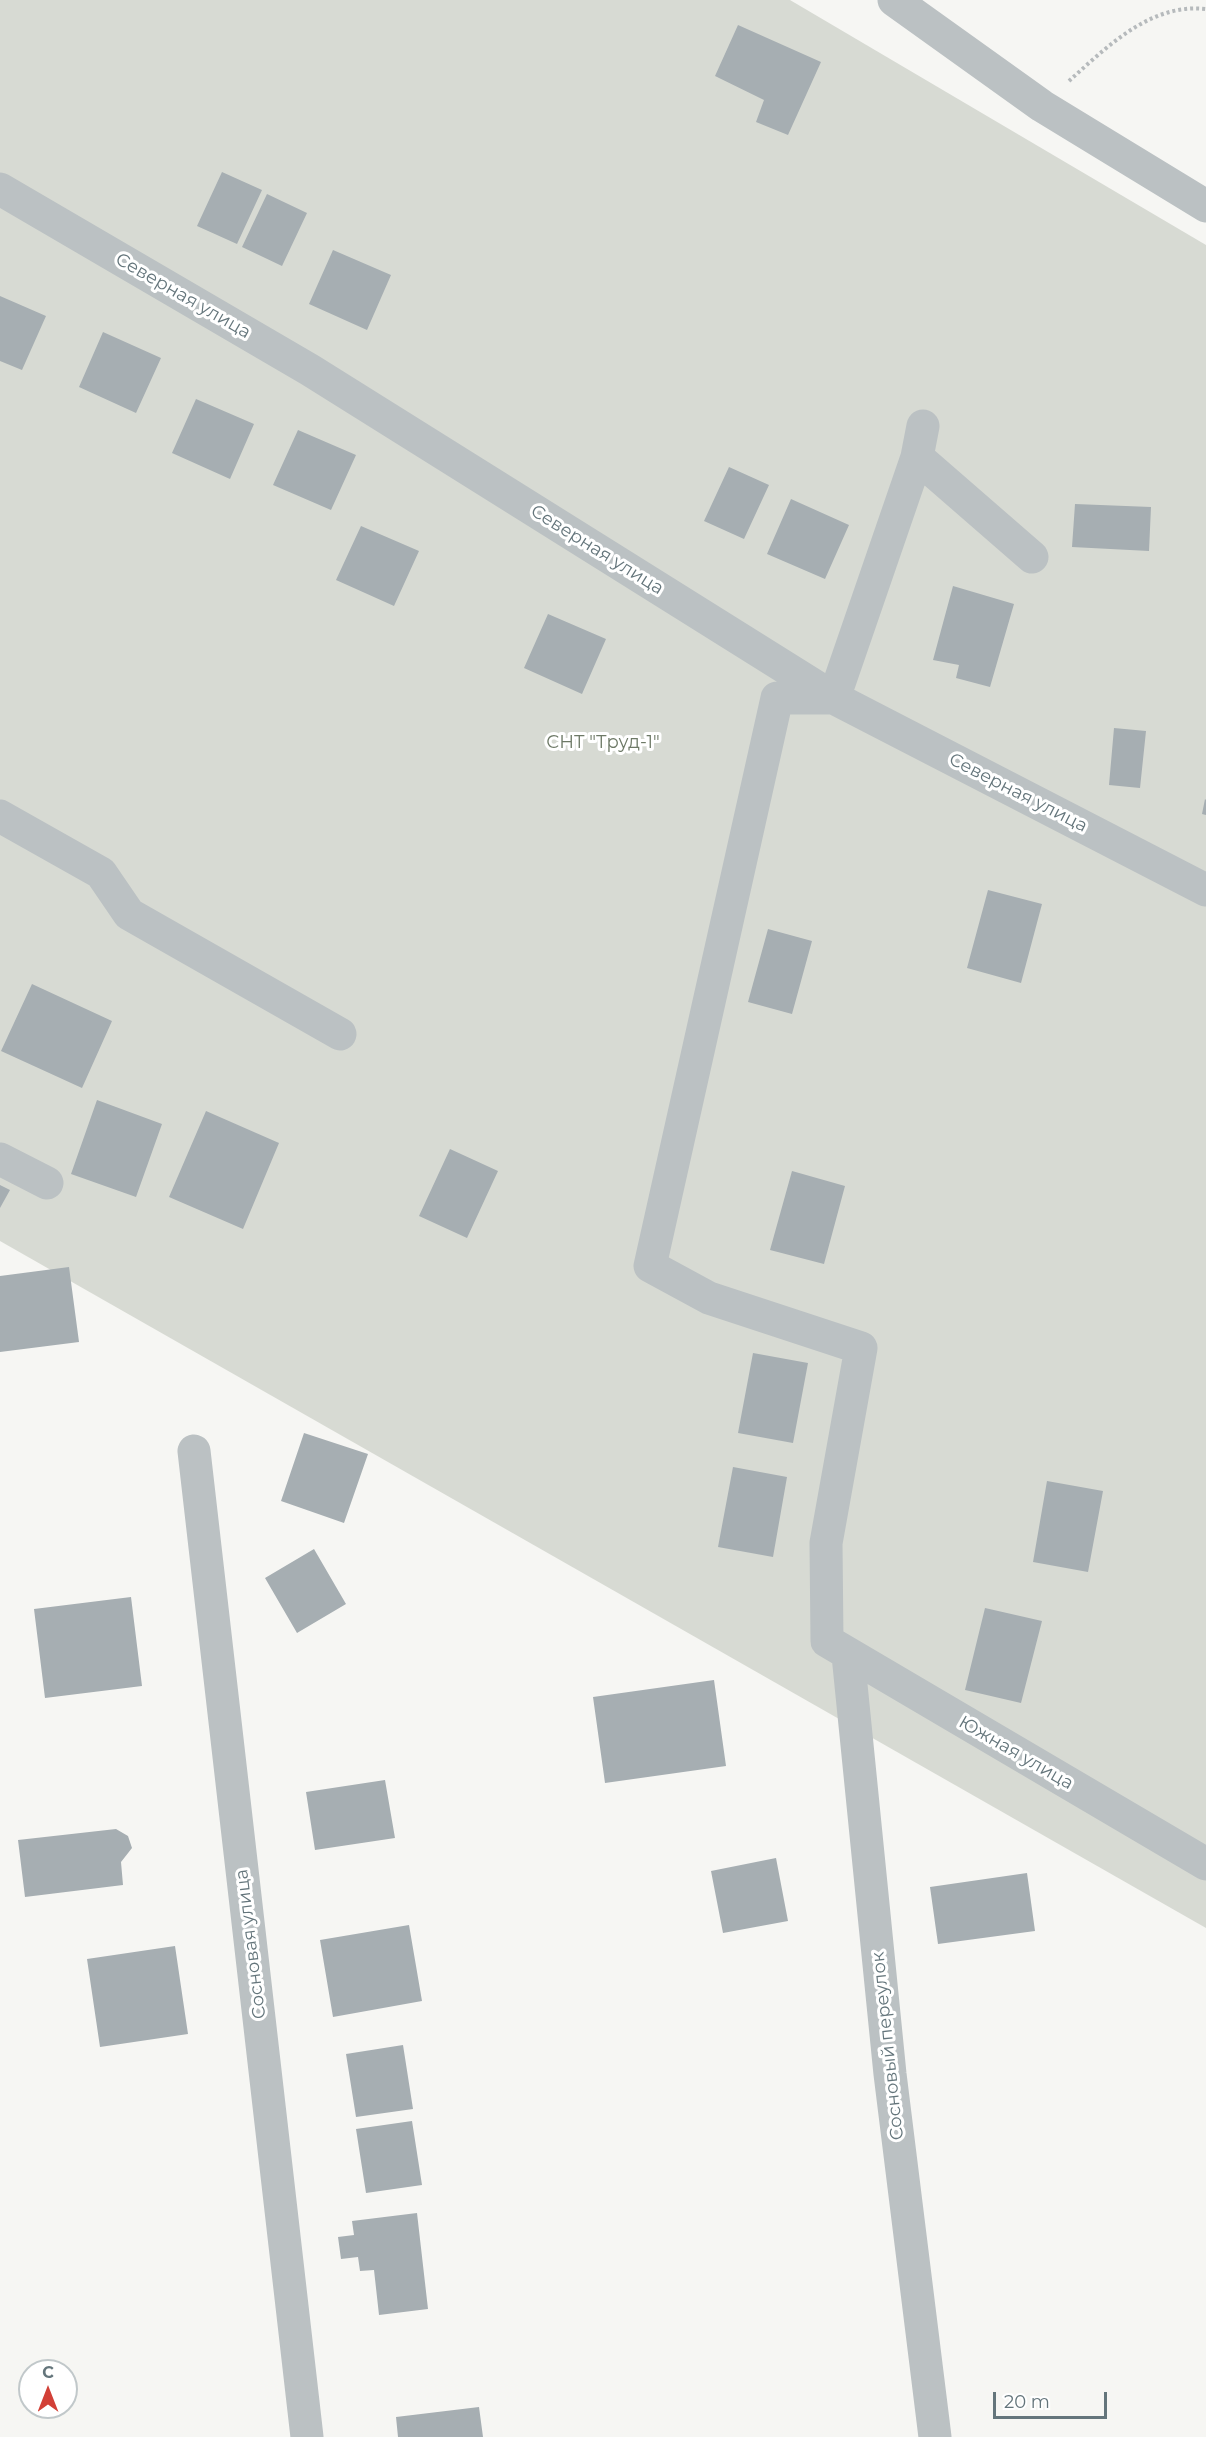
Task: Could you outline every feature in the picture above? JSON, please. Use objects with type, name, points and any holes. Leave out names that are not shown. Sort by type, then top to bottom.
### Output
[{"type":"street","points":[[894,0],[1042,106],[1206,206]]},
{"type":"street","name":"Северная улица","points":[[0,189],[310,370],[834,698],[1206,890]]},
{"type":"street","points":[[834,698],[920,441],[1032,557]]},
{"type":"street","name":"Сосновый переулок","points":[[834,698],[777,698],[650,1266],[709,1298],[861,1348],[826,1544],[935,2437]]},
{"type":"street","points":[[0,816],[101,873],[129,914],[340,1034]]},
{"type":"street","points":[[0,1159],[47,1183]]},
{"type":"street","name":"Сосновая улица","points":[[194,1451],[307,2437]]},
{"type":"street","name":"Южная улица","points":[[837,1648],[1206,1864]]},
{"type":"path","points":[[1042,106],[1113,41],[1150,18],[1191,8],[1206,9]]},
{"type":"green space","name":"СНТ \"Труд-1\"","points":[[0,0],[790,0],[1206,245],[1206,1928],[0,1241]]},
{"type":"building","points":[[738,25],[821,62],[788,135],[756,122],[764,100],[715,76]]},
{"type":"building","points":[[222,172],[262,190],[237,244],[197,226]]},
{"type":"building","points":[[267,194],[307,213],[282,266],[242,247]]},
{"type":"building","points":[[333,250],[391,275],[367,330],[309,304]]},
{"type":"building","points":[[0,296],[46,316],[22,370],[0,361]]},
{"type":"building","points":[[103,332],[161,358],[136,413],[79,387]]},
{"type":"building","points":[[196,399],[254,424],[230,479],[172,453]]},
{"type":"building","points":[[298,430],[356,455],[331,510],[273,485]]},
{"type":"building","points":[[729,467],[769,485],[744,539],[704,521]]},
{"type":"building","points":[[791,499],[849,525],[825,579],[767,554]]},
{"type":"building","points":[[1075,504],[1151,507],[1149,551],[1072,547]]},
{"type":"building","points":[[361,526],[419,551],[394,606],[336,580]]},
{"type":"building","points":[[953,586],[1014,604],[990,687],[956,678],[959,665],[933,660]]},
{"type":"building","points":[[548,614],[606,639],[582,694],[524,668]]},
{"type":"building","points":[[1114,728],[1146,731],[1140,788],[1109,785]]},
{"type":"building","points":[[1206,800],[1206,815],[1202,814]]},
{"type":"building","points":[[988,890],[1042,904],[1021,983],[967,968]]},
{"type":"building","points":[[768,929],[812,941],[792,1014],[748,1002]]},
{"type":"building","points":[[32,984],[112,1021],[82,1088],[1,1051]]},
{"type":"building","points":[[97,1100],[162,1124],[136,1197],[71,1174]]},
{"type":"building","points":[[206,1111],[279,1143],[243,1229],[169,1197]]},
{"type":"building","points":[[450,1149],[498,1171],[467,1238],[419,1216]]},
{"type":"building","points":[[792,1171],[845,1186],[824,1264],[770,1250]]},
{"type":"building","points":[[0,1185],[10,1190],[0,1208]]},
{"type":"building","points":[[69,1267],[79,1342],[0,1352],[0,1276]]},
{"type":"building","points":[[753,1353],[808,1363],[793,1443],[738,1433]]},
{"type":"building","points":[[304,1433],[368,1454],[344,1523],[281,1501]]},
{"type":"building","points":[[733,1467],[787,1477],[773,1557],[718,1547]]},
{"type":"building","points":[[1047,1481],[1103,1491],[1088,1572],[1033,1562]]},
{"type":"building","points":[[314,1549],[346,1604],[297,1633],[265,1578]]},
{"type":"building","points":[[131,1597],[142,1686],[45,1698],[34,1609]]},
{"type":"building","points":[[985,1608],[1042,1621],[1021,1703],[965,1690]]},
{"type":"building","points":[[714,1680],[726,1766],[605,1783],[593,1697]]},
{"type":"building","points":[[385,1780],[395,1838],[315,1850],[306,1792]]},
{"type":"building","points":[[116,1829],[128,1836],[132,1848],[121,1862],[123,1885],[25,1897],[18,1840]]},
{"type":"building","points":[[776,1858],[788,1921],[723,1933],[711,1871]]},
{"type":"building","points":[[1027,1873],[1035,1931],[938,1944],[930,1887]]},
{"type":"building","points":[[409,1925],[422,2001],[333,2017],[320,1940]]},
{"type":"building","points":[[175,1946],[188,2034],[100,2047],[87,1959]]},
{"type":"building","points":[[403,2045],[413,2109],[356,2117],[346,2054]]},
{"type":"building","points":[[412,2121],[422,2185],[366,2193],[356,2129]]},
{"type":"building","points":[[417,2213],[428,2309],[379,2315],[374,2270],[360,2271],[358,2257],[341,2259],[338,2237],[354,2235],[352,2221]]},
{"type":"building","points":[[479,2407],[483,2437],[398,2437],[396,2417]]}]
